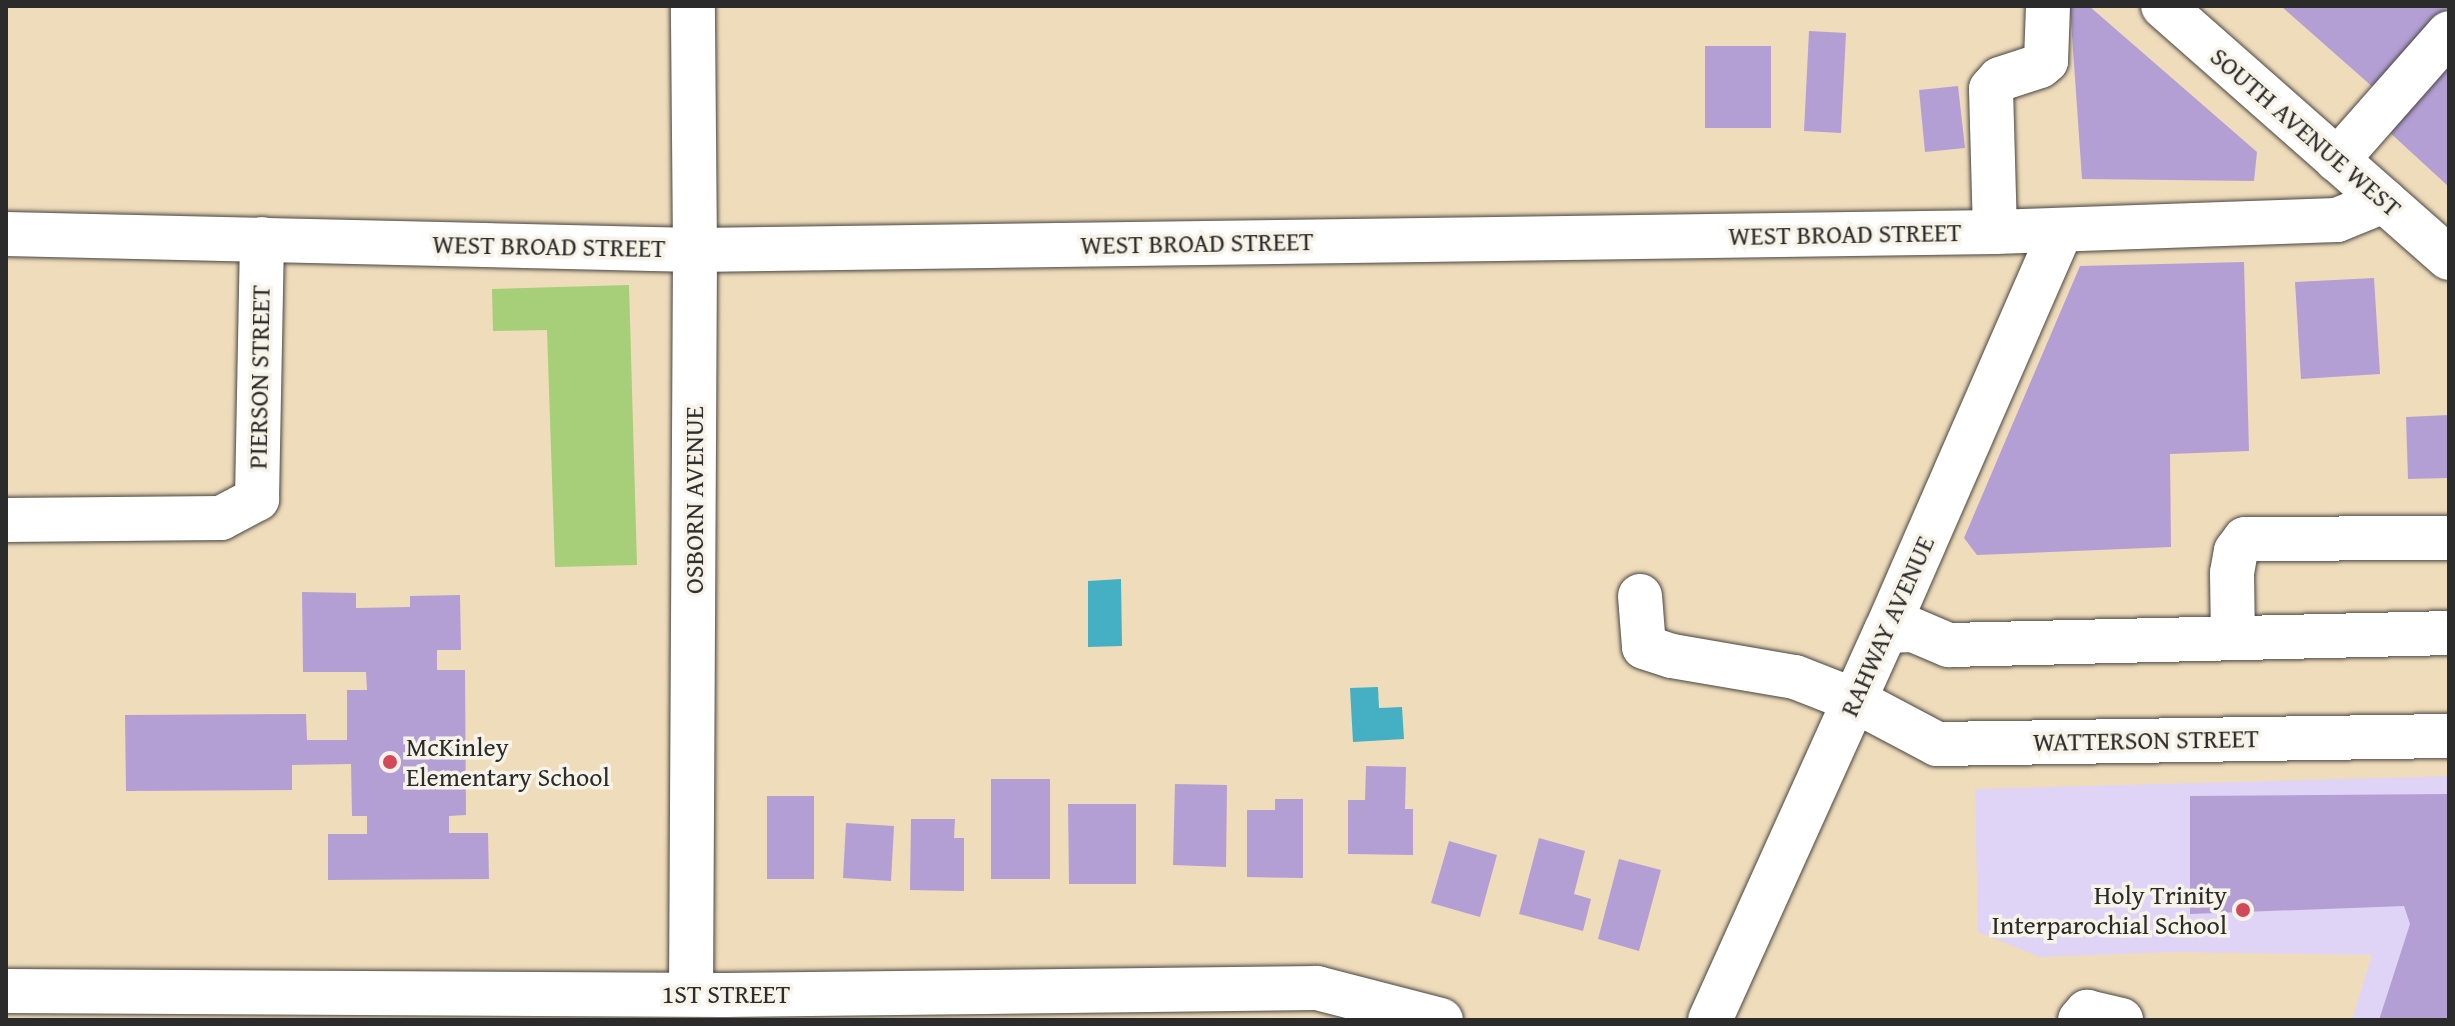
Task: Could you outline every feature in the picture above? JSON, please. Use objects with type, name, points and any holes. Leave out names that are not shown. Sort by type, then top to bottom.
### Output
[{"type":"street","name":"OSBORN AVENUE","points":[[691,994],[695,250],[693,6]]},
{"type":"street","points":[[1995,232],[1991,89],[2000,79],[2040,66],[2046,61],[2048,6]]},
{"type":"street","name":"SOUTH AVENUE WEST","points":[[2163,6],[2449,258]]},
{"type":"street","points":[[2337,160],[2449,33]]},
{"type":"street","name":"WEST BROAD STREET","points":[[6,234],[695,250],[1995,232],[2337,220],[2384,201]]},
{"type":"street","name":"RAHWAY AVENUE","points":[[1710,1020],[1886,631],[2061,231]]},
{"type":"street","name":"PIERSON STREET","points":[[6,520],[221,518],[257,499],[262,239]]},
{"type":"street","points":[[2233,638],[2232,573],[2236,551],[2245,539],[2449,538]]},
{"type":"street","name":"WATTERSON STREET","points":[[1640,596],[1644,647],[1672,656],[1795,677],[1854,700],[1937,744],[2449,736]]},
{"type":"street","points":[[1886,631],[1913,630],[1949,645],[2449,633]]},
{"type":"street","name":"1ST STREET","points":[[6,991],[427,1006],[691,994],[1317,988],[1441,1020]]},
{"type":"street","points":[[2080,1020],[2087,1012],[2121,1020]]},
{"type":"shaded area","points":[[2449,776],[2449,1020],[2352,1020],[2372,955],[2174,952],[2040,957],[1978,932],[1975,789]]},
{"type":"green space","points":[[629,285],[637,565],[555,567],[547,330],[493,331],[492,289]]},
{"type":"water","points":[[1121,579],[1122,646],[1088,647],[1088,581]]},
{"type":"water","points":[[1378,687],[1379,708],[1402,707],[1404,739],[1353,742],[1350,688]]},
{"type":"building","points":[[2070,6],[2089,6],[2257,152],[2254,181],[2082,179]]},
{"type":"building","points":[[2281,6],[2449,6],[2375,89]]},
{"type":"building","points":[[1809,31],[1846,33],[1841,133],[1804,131]]},
{"type":"building","points":[[1705,46],[1771,46],[1771,128],[1705,128]]},
{"type":"building","points":[[2449,66],[2449,187],[2386,129]]},
{"type":"building","points":[[1958,86],[1965,148],[1925,152],[1919,90]]},
{"type":"building","points":[[2244,262],[2249,451],[2170,454],[2171,547],[1977,555],[1964,538],[2080,266]]},
{"type":"building","points":[[2374,278],[2380,374],[2301,379],[2295,282]]},
{"type":"building","points":[[2449,415],[2449,478],[2408,479],[2406,417]]},
{"type":"building","name":"McKinley Elementary School","points":[[302,592],[356,593],[356,608],[410,607],[410,596],[460,595],[461,650],[437,650],[437,670],[465,670],[466,815],[449,816],[449,833],[488,833],[489,879],[328,880],[328,834],[367,834],[367,816],[352,816],[351,764],[292,765],[292,790],[126,791],[125,715],[306,714],[307,740],[347,740],[347,690],[367,690],[366,672],[303,672]]},
{"type":"building","points":[[1366,766],[1406,767],[1405,809],[1413,809],[1413,855],[1348,854],[1348,800],[1365,800]]},
{"type":"building","points":[[991,779],[1050,779],[1050,879],[991,879]]},
{"type":"building","points":[[1175,784],[1227,785],[1226,867],[1173,865]]},
{"type":"building","name":"Holy Trinity Interparochial School","points":[[2449,794],[2449,1020],[2379,1020],[2410,924],[2404,906],[2190,914],[2190,796]]},
{"type":"building","points":[[767,796],[814,796],[814,879],[767,879]]},
{"type":"building","points":[[1275,799],[1303,799],[1303,878],[1247,877],[1247,810],[1275,810]]},
{"type":"building","points":[[1068,804],[1136,804],[1136,884],[1069,884]]},
{"type":"building","points":[[911,819],[955,819],[954,838],[964,838],[964,891],[910,890]]},
{"type":"building","points":[[846,823],[894,826],[891,881],[843,878]]},
{"type":"building","points":[[1539,838],[1585,851],[1574,894],[1591,899],[1583,931],[1519,914]]},
{"type":"building","points":[[1449,841],[1497,855],[1480,917],[1431,903]]},
{"type":"building","points":[[1619,859],[1661,870],[1639,951],[1598,939]]},
{"type":"place","name":"McKinley Elementary School","points":[[390,762]]},
{"type":"place","name":"Holy Trinity Interparochial School","points":[[2243,910]]}]
